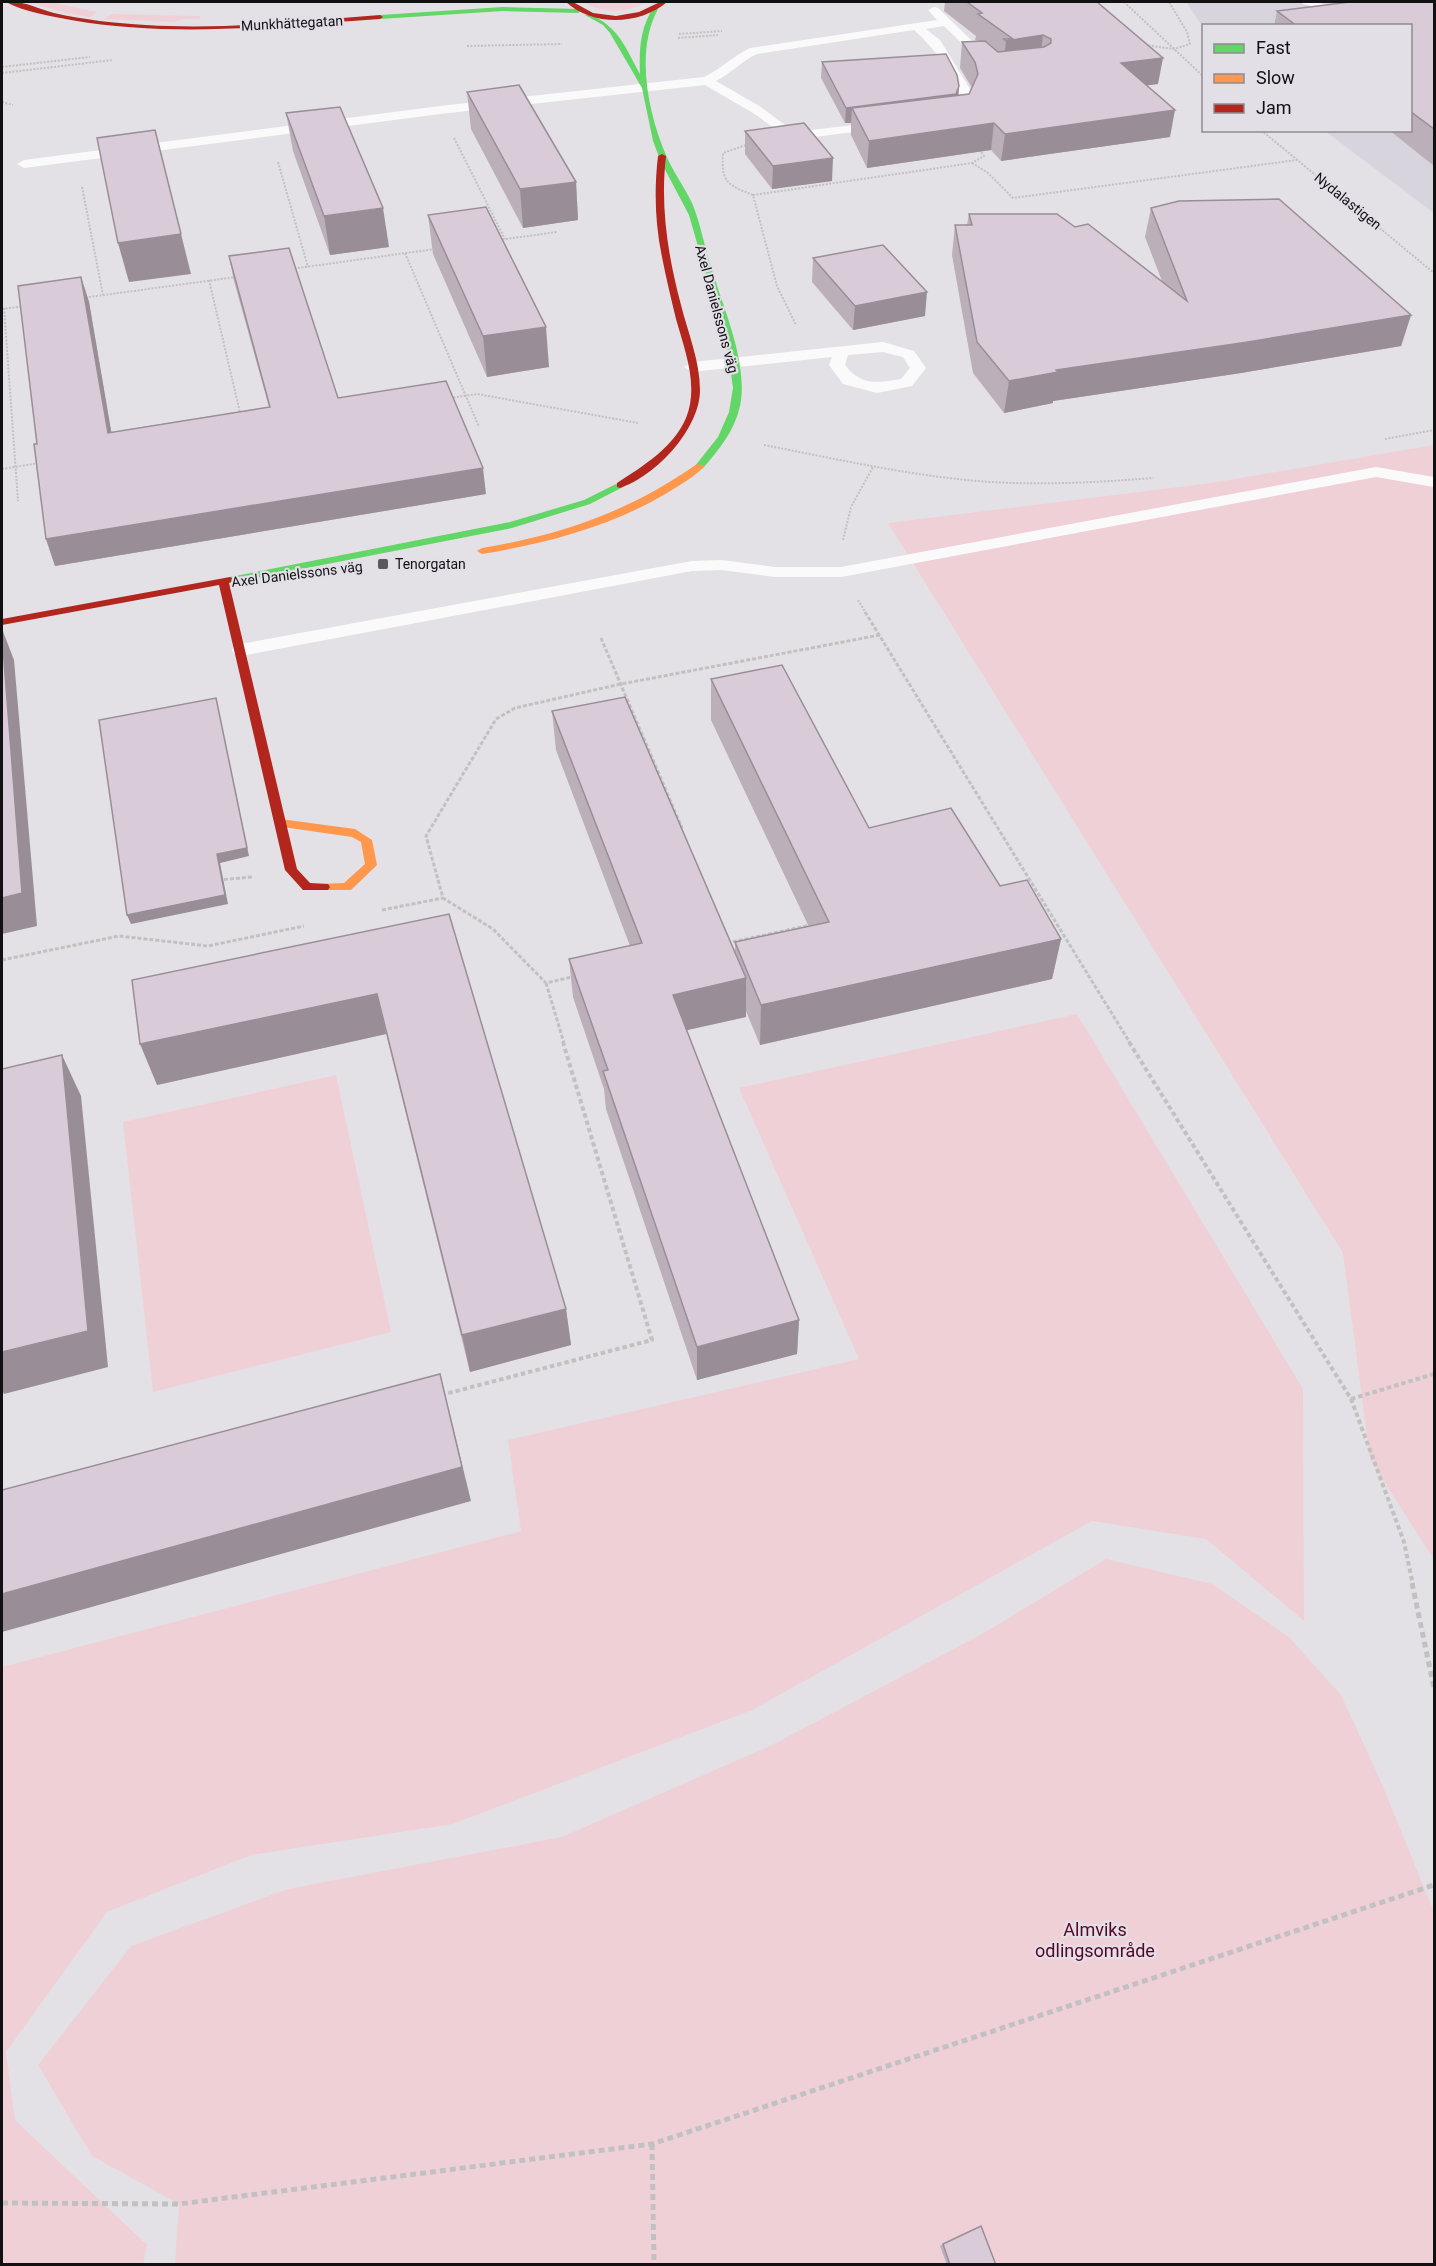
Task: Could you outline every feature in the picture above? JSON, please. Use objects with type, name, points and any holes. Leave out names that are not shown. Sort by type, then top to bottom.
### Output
[{"type":"street","name":"Munkhättegatan","points":[[9,2],[43,14],[93,24],[155,28],[321,21],[518,8],[578,9],[627,16],[664,4]]},
{"type":"street","name":"Axel Danielssons väg","points":[[644,86],[645,30],[650,14],[664,4]]},
{"type":"street","name":"Axel Danielssons väg","points":[[471,553],[564,535],[604,522],[672,487],[700,466],[730,425],[736,402],[732,363],[688,205],[662,156],[644,86],[613,32],[578,9]]},
{"type":"street","name":"Axel Danielssons väg","points":[[2,622],[224,583],[544,516],[588,502],[650,465],[670,447],[685,426],[695,405],[696,384],[668,265],[658,205],[662,156]]},
{"type":"street","name":"Axel Danielssons väg","points":[[224,583],[394,562]]},
{"type":"street","points":[[224,583],[241,650],[280,823],[291,870],[307,887],[347,887],[371,865],[366,840],[355,833],[280,823]]},
{"type":"lane","points":[[1307,2],[1333,8],[1346,2]]},
{"type":"lane","points":[[932,9],[999,73]]},
{"type":"lane","points":[[24,164],[440,110],[644,86],[707,81],[724,72],[741,57],[754,51],[946,22]]},
{"type":"lane","points":[[916,26],[936,43],[964,89],[967,101],[961,115],[938,118]]},
{"type":"lane","points":[[707,81],[757,110],[791,136],[893,123]]},
{"type":"lane","points":[[692,367],[883,347],[909,354],[918,368],[906,383],[877,388],[849,381],[837,365],[842,352]]},
{"type":"lane","points":[[241,650],[692,566],[721,565],[775,572],[841,572],[1376,472],[1434,482]]},
{"type":"path","points":[[1124,2],[1202,76]]},
{"type":"path","points":[[1141,43],[1173,49],[1186,48],[1190,44],[1187,32],[1169,2]]},
{"type":"path","points":[[1137,48],[1148,46]]},
{"type":"path","points":[[2,102],[13,105]]},
{"type":"path","points":[[440,110],[505,239]]},
{"type":"path","points":[[791,136],[743,145],[723,153],[722,172],[733,187],[753,195],[972,164],[984,156],[961,115]]},
{"type":"path","name":"Nydalastigen","points":[[1263,132],[1434,273]]},
{"type":"path","points":[[270,133],[308,267]]},
{"type":"path","points":[[972,164],[988,173],[1013,198],[1297,160]]},
{"type":"path","points":[[82,185],[104,295]]},
{"type":"path","points":[[753,195],[777,286],[812,355]]},
{"type":"path","points":[[494,241],[557,232]]},
{"type":"path","points":[[286,270],[438,249]]},
{"type":"path","points":[[405,253],[478,427]]},
{"type":"path","points":[[81,298],[242,276]]},
{"type":"path","points":[[209,280],[242,419]]},
{"type":"path","points":[[18,501],[3,309],[26,305]]},
{"type":"path","points":[[442,399],[477,394],[638,423]]},
{"type":"path","points":[[1381,440],[1434,430]]},
{"type":"path","points":[[764,445],[873,467],[957,479],[1016,483],[1154,478]]},
{"type":"path","points":[[2,469],[50,461]]},
{"type":"path","points":[[873,467],[851,507],[843,540],[841,572],[1029,881],[1351,1399],[1404,1542],[1434,1688]]},
{"type":"path","points":[[435,1397],[652,1340],[546,983],[493,929],[443,898],[426,836],[496,719],[515,708],[621,684],[880,635]]},
{"type":"path","points":[[601,638],[684,834]]},
{"type":"path","points":[[214,880],[234,880],[291,870]]},
{"type":"path","points":[[373,912],[443,898]]},
{"type":"path","points":[[718,945],[822,923]]},
{"type":"path","points":[[2,960],[119,936],[208,946],[314,924]]},
{"type":"path","points":[[546,983],[581,975]]},
{"type":"path","points":[[1351,1399],[1434,1374]]},
{"type":"path","points":[[2,2203],[179,2204],[652,2144],[1434,1886]]},
{"type":"path","points":[[652,2144],[654,2265]]},
{"type":"shaded area","points":[[1186,2],[1434,2],[1434,213],[1326,132],[1412,132],[1412,24],[1202,26]]},
{"type":"green space","points":[[28,2],[51,2],[97,12],[90,17]]},
{"type":"green space","points":[[584,2],[646,2],[639,6],[615,11],[598,9]]},
{"type":"green space","points":[[112,14],[201,16],[199,19],[183,19],[174,22],[104,19]]},
{"type":"green space","points":[[1434,445],[1434,1560],[1370,1459],[1343,1253],[888,523],[1211,483]]},
{"type":"green space","points":[[1077,1014],[1303,1389],[1304,1621],[1206,1539],[1092,1521],[752,1710],[453,1824],[251,1855],[107,1912],[6,2052],[15,2120],[147,2245],[143,2264],[2,2264],[2,1667],[521,1531],[508,1440],[859,1359],[739,1088]]},
{"type":"green space","points":[[336,1075],[391,1332],[153,1392],[123,1122]]},
{"type":"green space","name":"Almviks odlingsområde","points":[[1106,1559],[1212,1584],[1289,1637],[1341,1695],[1382,1784],[1434,1912],[1434,2264],[175,2264],[179,2204],[92,2156],[38,2065],[131,1946],[288,1889],[562,1837],[772,1745],[982,1634]]},
{"type":"building","points":[[967,2],[1097,2],[1163,58],[1121,63],[1175,110],[1005,134],[994,123],[869,141],[852,108],[969,94],[978,74],[975,62],[962,42],[985,41],[998,52],[1044,47],[1051,43],[1051,39],[1043,35],[1006,41],[1004,39],[1013,39],[978,14],[982,13]]},
{"type":"building","points":[[1350,2],[1434,2],[1434,129],[1412,112],[1412,24],[1294,24],[1277,11]]},
{"type":"building","points":[[946,54],[957,75],[959,86],[956,94],[846,108],[822,62]]},
{"type":"building","points":[[519,85],[576,182],[520,189],[467,92]]},
{"type":"building","points":[[340,107],[383,208],[324,216],[286,113]]},
{"type":"building","points":[[804,123],[833,158],[773,166],[745,131]]},
{"type":"building","points":[[155,130],[181,234],[118,243],[97,138]]},
{"type":"building","points":[[1279,199],[1411,315],[1056,370],[1058,372],[1009,381],[977,342],[955,225],[972,225],[969,214],[1057,214],[1075,227],[1088,224],[1187,301],[1151,208],[1179,201]]},
{"type":"building","points":[[486,207],[546,327],[483,336],[428,215]]},
{"type":"building","points":[[883,245],[927,292],[855,306],[813,258]]},
{"type":"building","points":[[289,248],[338,398],[446,381],[483,468],[46,539],[18,286],[81,277],[108,433],[270,407],[229,256]]},
{"type":"building","points":[[2,635],[22,893],[2,898]]},
{"type":"building","points":[[782,665],[869,828],[951,808],[1000,886],[1027,880],[1061,939],[761,1005],[735,942],[829,922],[711,679]]},
{"type":"building","points":[[625,697],[746,978],[673,995],[799,1320],[697,1347],[603,1071],[608,1070],[569,959],[642,943],[552,711]]},
{"type":"building","points":[[216,698],[247,848],[217,854],[225,895],[127,915],[99,720]]},
{"type":"building","points":[[449,914],[566,1309],[462,1335],[377,994],[140,1044],[132,980]]},
{"type":"building","points":[[62,1055],[88,1331],[2,1352],[2,1069]]},
{"type":"building","points":[[440,1374],[462,1467],[2,1594],[2,1490]]},
{"type":"building","points":[[981,2226],[996,2265],[950,2265],[943,2244]]},
{"type":"traffic: fast","points":[[380,17],[503,9],[578,11]]},
{"type":"traffic: fast","points":[[655,9],[648,22],[644,39],[643,59],[647,102],[662,155],[684,194],[692,215],[736,371],[736,403],[731,421],[700,466]]},
{"type":"traffic: fast","points":[[588,15],[605,24],[613,32],[644,86]]},
{"type":"traffic: fast","points":[[230,580],[512,525],[587,502],[620,485]]},
{"type":"traffic: slow","points":[[482,551],[542,539],[597,523],[649,499],[700,466]]},
{"type":"traffic: slow","points":[[280,823],[355,833],[366,840],[371,865],[347,887],[324,887]]},
{"type":"traffic: jam","points":[[9,2],[54,15],[100,23],[146,27],[240,27],[380,17]]},
{"type":"traffic: jam","points":[[569,2],[591,15],[616,18],[642,14],[664,2]]},
{"type":"traffic: jam","points":[[620,485],[651,464],[670,447],[686,427],[695,403],[693,365],[673,289],[662,235],[659,201],[662,156]]},
{"type":"traffic: jam","points":[[2,622],[230,580]]},
{"type":"traffic: jam","points":[[224,583],[291,870],[307,887],[324,887]]},
{"type":"place","name":"Tenorgatan","points":[[383,564]]}]
